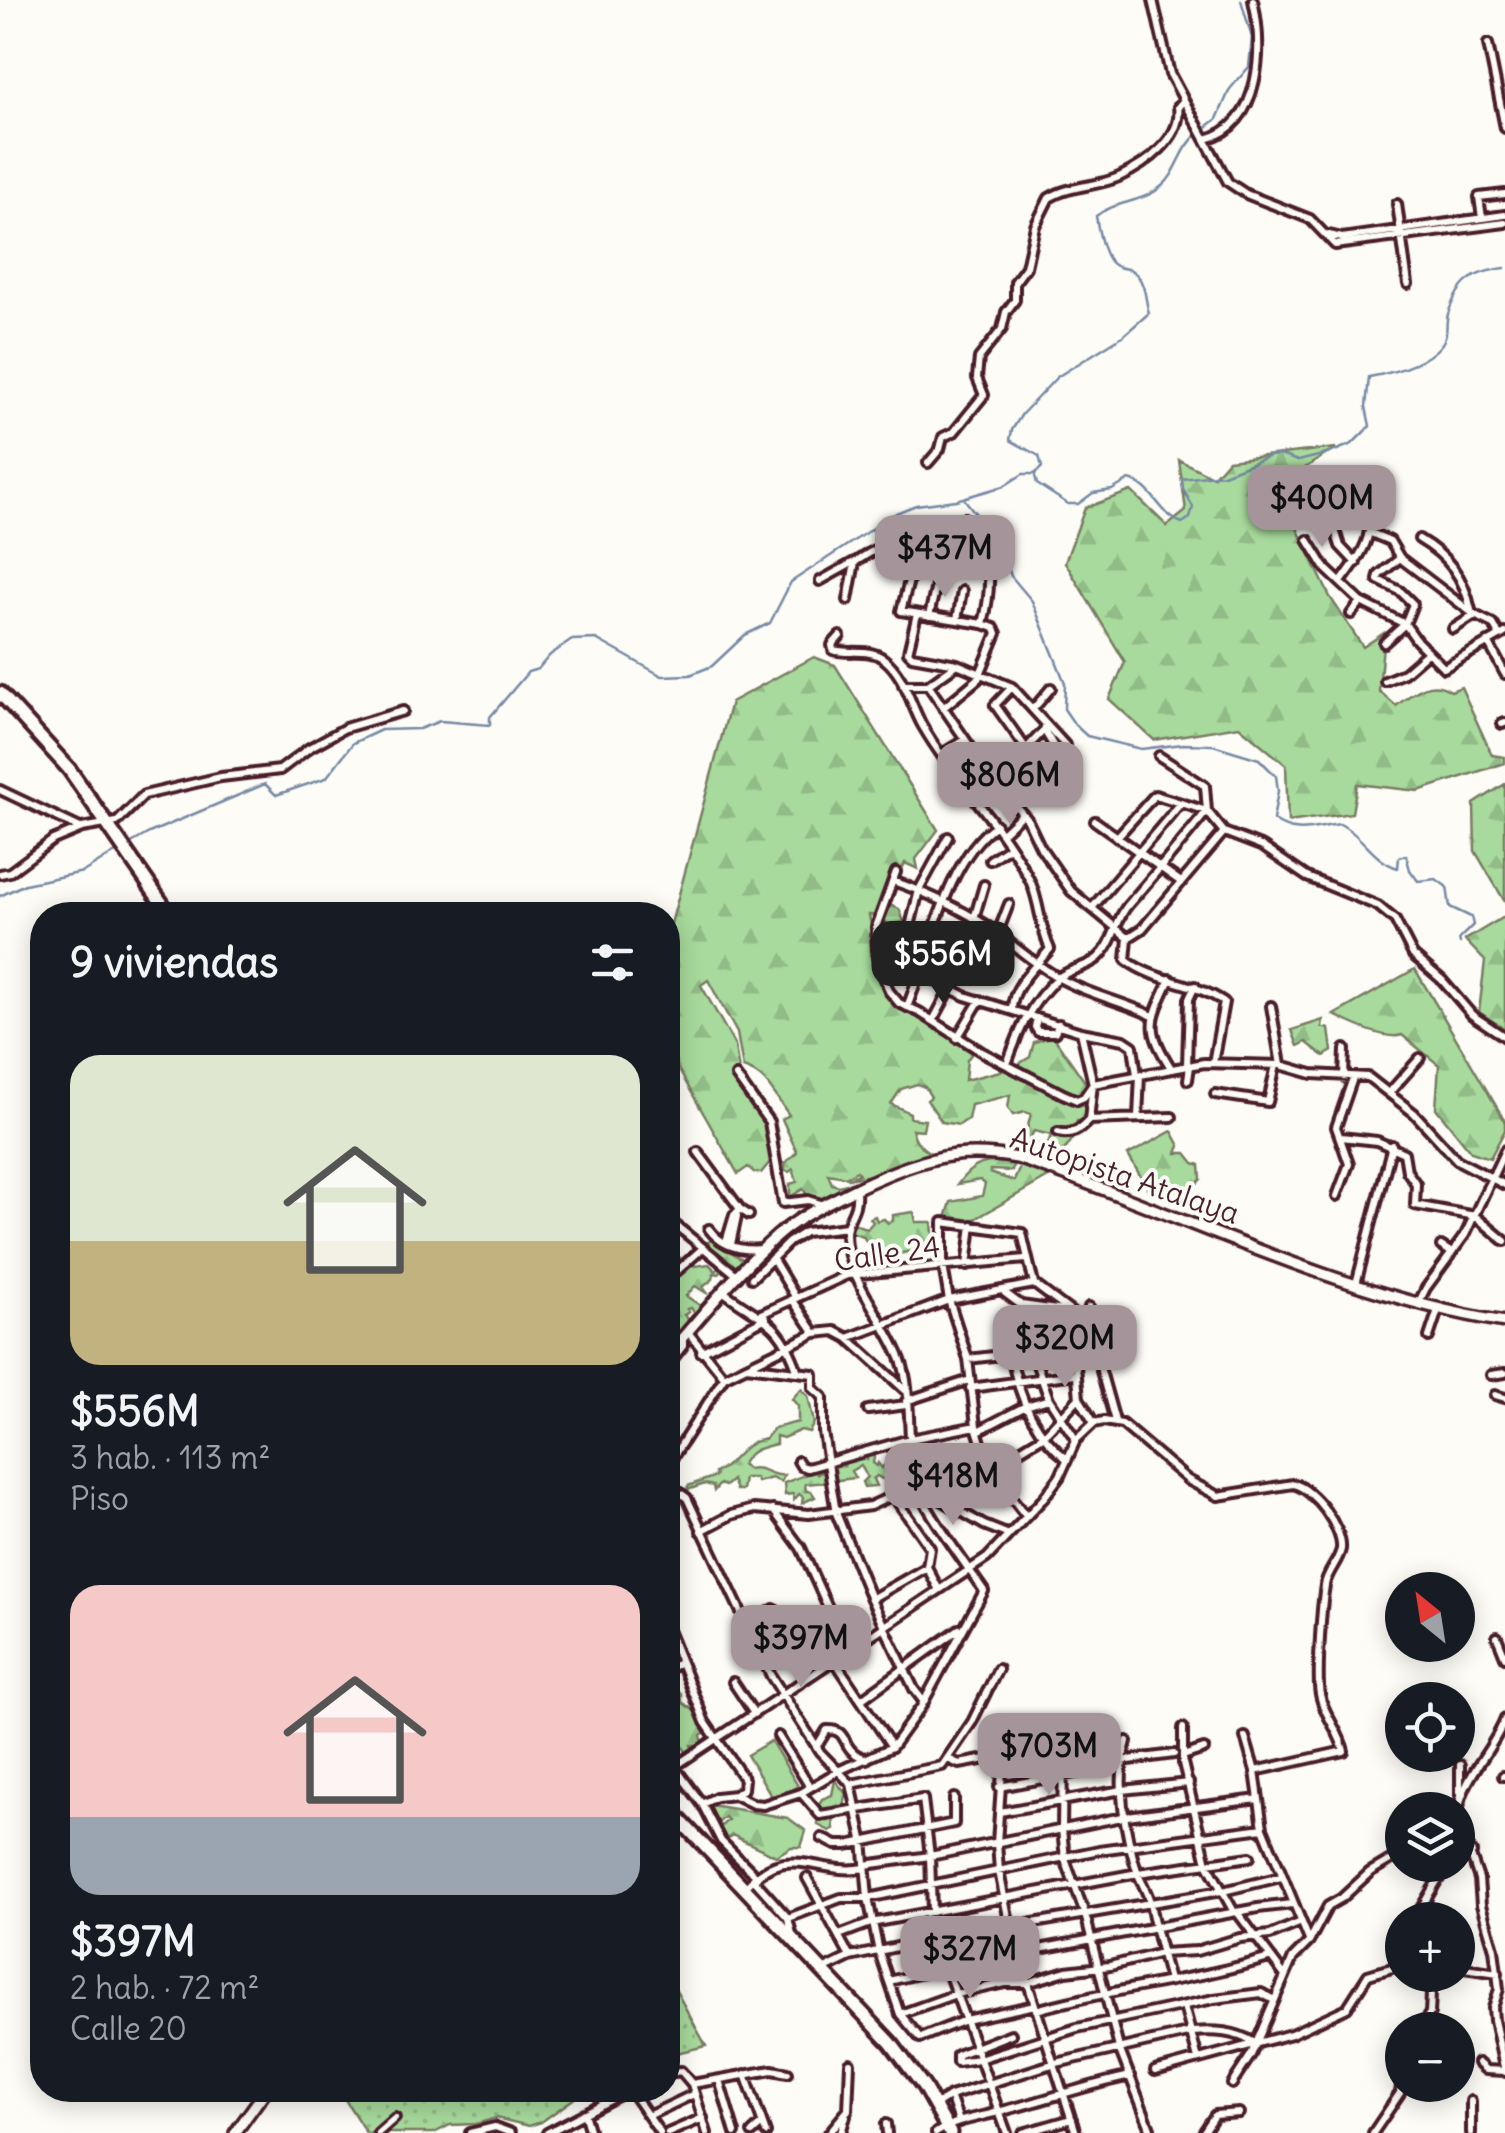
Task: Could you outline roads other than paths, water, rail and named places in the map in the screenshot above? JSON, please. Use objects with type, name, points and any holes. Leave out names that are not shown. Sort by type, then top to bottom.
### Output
[{"type":"highway","points":[[0,693],[69,768],[161,902]]},
{"type":"highway","points":[[680,1821],[751,1882],[792,1938],[891,2043],[948,2128]]},
{"type":"main road","name":"Autopista Atalaya","points":[[680,1339],[763,1249],[824,1204],[936,1158],[998,1154],[1037,1164],[1356,1284],[1438,1310],[1505,1322]]},
{"type":"main road","points":[[235,2133],[257,2102]]},
{"type":"street","points":[[1153,0],[1170,74],[1222,173],[1235,188],[1303,216],[1329,235],[1342,238],[1470,223],[1505,223]]},
{"type":"street","points":[[1204,137],[1230,127],[1250,93],[1260,60],[1252,0]]},
{"type":"street","points":[[1488,44],[1505,128]]},
{"type":"street","points":[[928,463],[940,449],[943,437],[954,432],[984,395],[977,378],[979,358],[1002,328],[1006,312],[1015,300],[1016,282],[1026,267],[1034,226],[1049,198],[1118,177],[1144,161],[1176,130],[1178,108],[1184,100]]},
{"type":"street","points":[[1482,218],[1479,198],[1505,194]]},
{"type":"street","points":[[1397,204],[1408,284]]},
{"type":"street","points":[[1470,223],[1505,215]]},
{"type":"street","points":[[1342,582],[1371,534],[1360,478]]},
{"type":"street","points":[[1297,503],[1326,504],[1340,546],[1356,563]]},
{"type":"street","points":[[820,581],[875,548],[916,531],[964,518]]},
{"type":"street","points":[[928,617],[952,520]]},
{"type":"street","points":[[916,531],[915,558],[901,611],[982,624],[994,628],[996,633],[972,687],[943,708]]},
{"type":"street","points":[[1308,540],[1326,569],[1361,602],[1405,624],[1444,668],[1502,635],[1400,558],[1390,541],[1371,534]]},
{"type":"street","points":[[980,535],[987,555],[989,594],[982,624]]},
{"type":"street","points":[[1420,538],[1456,570],[1473,612]]},
{"type":"street","points":[[1368,543],[1384,540]]},
{"type":"street","points":[[1384,643],[1405,624],[1411,600],[1378,580],[1400,558]]},
{"type":"street","points":[[848,600],[855,562]]},
{"type":"street","points":[[957,620],[962,591]]},
{"type":"street","points":[[1352,614],[1361,602]]},
{"type":"street","points":[[1453,628],[1473,612]]},
{"type":"street","points":[[917,614],[908,652],[912,656],[957,664],[1012,687],[1034,708],[1045,726],[1057,752],[1010,799]]},
{"type":"street","points":[[840,636],[833,650],[864,651],[886,660],[923,726],[1002,833],[1032,886],[1041,930],[1050,949],[1012,999],[1012,1008]]},
{"type":"street","points":[[1488,642],[1505,674]]},
{"type":"street","points":[[1386,681],[1404,673],[1428,653]]},
{"type":"street","points":[[903,685],[928,684],[957,664]]},
{"type":"street","points":[[928,684],[1022,814],[1071,891],[1128,938]]},
{"type":"street","points":[[1012,687],[995,705],[1057,792]]},
{"type":"street","points":[[1034,708],[1051,688]]},
{"type":"street","points":[[0,874],[10,872],[53,840],[82,828],[110,828],[144,794],[221,777],[280,770],[345,728],[403,711]]},
{"type":"street","points":[[1026,750],[1045,726]]},
{"type":"street","points":[[1045,726],[1066,745]]},
{"type":"street","points":[[942,754],[965,740]]},
{"type":"street","points":[[1007,1064],[1022,1023],[1033,1016],[1058,978],[1099,957],[1126,907],[1207,811],[1204,786],[1159,756]]},
{"type":"street","points":[[0,790],[82,828]]},
{"type":"street","points":[[1117,837],[1155,795],[1207,811],[1224,832],[1263,847],[1307,877],[1378,906],[1396,920],[1414,955],[1472,1015],[1505,1037]]},
{"type":"street","points":[[1092,908],[1181,802]]},
{"type":"street","points":[[1002,833],[1022,814]]},
{"type":"street","points":[[1095,821],[1182,882]]},
{"type":"street","points":[[906,1007],[944,903],[968,852],[996,826]]},
{"type":"street","points":[[1128,938],[1142,930],[1224,832]]},
{"type":"street","points":[[900,967],[919,890],[948,837]]},
{"type":"street","points":[[990,860],[1010,846]]},
{"type":"street","points":[[896,872],[876,927],[877,957],[898,1004],[1075,1100],[1084,1097],[1094,1084],[1171,1068],[1213,1064],[1278,1065],[1312,1074],[1368,1077],[1414,1113],[1457,1160],[1505,1185]]},
{"type":"street","points":[[893,881],[976,920],[1058,978],[1152,1016]]},
{"type":"street","points":[[933,1020],[969,950],[984,885]]},
{"type":"street","points":[[996,936],[1009,904]]},
{"type":"street","points":[[1128,938],[1126,960],[1139,969],[1195,986],[1224,1002],[1213,1064]]},
{"type":"street","points":[[882,973],[900,967],[980,1000],[1081,1032],[1124,1040],[1133,1046],[1138,1117]]},
{"type":"street","points":[[1170,979],[1152,1016],[1156,1045],[1171,1068]]},
{"type":"street","points":[[1188,1080],[1189,1000],[1195,986]]},
{"type":"street","points":[[958,1038],[980,1000]]},
{"type":"street","points":[[1214,1094],[1268,1102],[1278,1065],[1271,1006]]},
{"type":"street","points":[[1033,1016],[1038,1032],[1054,1032],[1058,1024]]},
{"type":"street","points":[[1081,1032],[1094,1084],[1089,1120]]},
{"type":"street","points":[[1337,1196],[1348,1164],[1336,1127],[1348,1077],[1345,1049]]},
{"type":"street","points":[[1389,1093],[1420,1058]]},
{"type":"street","points":[[736,1076],[769,1122],[780,1200],[786,1204],[817,1200],[824,1204]]},
{"type":"street","points":[[1058,1132],[1076,1132],[1089,1120],[1172,1117]]},
{"type":"street","points":[[1342,1137],[1392,1145],[1404,1153],[1407,1171],[1416,1184],[1416,1205],[1476,1216],[1505,1241]]},
{"type":"street","points":[[1356,1284],[1392,1145]]},
{"type":"street","points":[[1418,1304],[1476,1216],[1505,1150]]},
{"type":"street","points":[[698,1152],[738,1211],[749,1216]]},
{"type":"street","points":[[702,1804],[716,1797],[735,1795],[762,1805],[801,1792],[892,1747],[924,1702],[984,1591],[916,1485],[906,1371],[885,1325],[866,1298],[847,1240],[847,1227],[857,1206],[856,1191]]},
{"type":"street","points":[[728,1243],[738,1211]]},
{"type":"street","points":[[1026,1516],[989,1468],[977,1428],[968,1359],[949,1300],[943,1266],[944,1222],[1022,1233],[1034,1284],[1071,1312],[1079,1398],[1094,1423]]},
{"type":"street","points":[[968,1266],[972,1225]]},
{"type":"street","points":[[752,1278],[805,1232],[847,1227]]},
{"type":"street","points":[[709,1229],[740,1250],[763,1249]]},
{"type":"street","points":[[680,1231],[738,1276]]},
{"type":"street","points":[[1441,1246],[1452,1253]]},
{"type":"street","points":[[680,1268],[703,1248]]},
{"type":"street","points":[[772,1258],[815,1333]]},
{"type":"street","name":"Calle 24","points":[[702,1352],[834,1278],[1026,1259]]},
{"type":"street","points":[[848,1338],[949,1300],[1034,1284]]},
{"type":"street","points":[[724,1292],[764,1316],[789,1346],[798,1372]]},
{"type":"street","points":[[1004,1292],[1021,1305],[1071,1312]]},
{"type":"street","points":[[1089,1307],[1100,1331],[1099,1353],[1115,1421]]},
{"type":"street","points":[[1429,1337],[1438,1310]]},
{"type":"street","points":[[680,1446],[724,1377],[815,1333],[835,1332],[848,1338],[906,1391]]},
{"type":"street","points":[[685,1335],[724,1377]]},
{"type":"street","points":[[680,1350],[685,1335]]},
{"type":"street","points":[[1033,1335],[1049,1399],[1076,1440]]},
{"type":"street","points":[[968,1359],[1034,1351],[1099,1353]]},
{"type":"street","points":[[1011,1355],[1026,1406],[1043,1436],[1067,1459]]},
{"type":"street","points":[[746,1366],[814,1374],[813,1388],[823,1397],[822,1420],[836,1513],[870,1599],[924,1702]]},
{"type":"street","points":[[868,1410],[970,1384],[1075,1374]]},
{"type":"street","points":[[1491,1375],[1505,1374]]},
{"type":"street","points":[[1495,1395],[1505,1398]]},
{"type":"street","points":[[701,1530],[754,1509],[808,1514],[870,1506],[916,1485],[989,1468],[1043,1436],[1079,1398]]},
{"type":"street","points":[[798,1461],[804,1468],[910,1439],[977,1428],[1049,1399]]},
{"type":"street","points":[[680,1763],[988,1558],[1060,1476],[1076,1440],[1094,1423],[1115,1421],[1188,1480],[1218,1496],[1294,1484],[1305,1486],[1328,1513],[1340,1540],[1341,1550],[1325,1583],[1319,1688],[1344,1751],[1255,1770]]},
{"type":"street","points":[[916,1485],[1009,1535]]},
{"type":"street","points":[[680,1492],[688,1498],[782,1694],[817,1747],[851,1784],[879,1952],[900,2014],[920,2038],[966,2020],[1270,1958]]},
{"type":"street","points":[[892,1494],[930,1548],[927,1567],[939,1590]]},
{"type":"street","points":[[772,1509],[801,1548],[835,1623]]},
{"type":"street","points":[[870,1599],[927,1567]]},
{"type":"street","points":[[750,1625],[774,1609]]},
{"type":"street","points":[[862,1699],[964,1625]]},
{"type":"street","points":[[815,1631],[892,1747]]},
{"type":"street","points":[[1498,1637],[1505,1656]]},
{"type":"street","points":[[680,1664],[706,1722],[744,1785],[735,1795]]},
{"type":"street","points":[[851,1784],[942,1766],[998,1669]]},
{"type":"street","points":[[732,1682],[753,1712]]},
{"type":"street","points":[[1463,1792],[1496,1742],[1505,1719]]},
{"type":"street","points":[[1182,1728],[1185,1742],[1178,1755],[1189,1783],[1206,1863],[1219,1891],[1259,1937],[1284,1976]]},
{"type":"street","points":[[817,1747],[827,1730],[834,1729],[844,1736],[852,1752],[867,1760]]},
{"type":"street","points":[[778,1736],[810,1787]]},
{"type":"street","points":[[1245,1737],[1255,1770],[1263,1828],[1309,1942]]},
{"type":"street","points":[[1126,1741],[1121,1761],[1122,1790],[1138,1873],[1150,1901],[1169,1980]]},
{"type":"street","points":[[1121,1761],[1204,1749]]},
{"type":"street","points":[[948,1760],[959,1764],[997,1756],[1004,1759],[1051,1752],[1063,1761],[1065,1859],[1085,1914],[1119,2048],[1150,2128],[1147,2133]]},
{"type":"street","points":[[1004,1759],[998,1871],[1018,1953],[1076,2133]]},
{"type":"street","points":[[1000,1788],[1091,1770]]},
{"type":"street","points":[[680,1775],[702,1804],[720,1841],[751,1882],[788,1918],[792,1938]]},
{"type":"street","points":[[1000,1812],[1122,1790],[1189,1783]]},
{"type":"street","points":[[801,1792],[820,1815],[918,1798],[926,1805],[932,1912]]},
{"type":"street","points":[[822,1838],[836,1845],[956,1822],[954,1798]]},
{"type":"street","points":[[751,1882],[778,1864],[800,1860],[848,1872],[1127,1816],[1258,1799]]},
{"type":"street","points":[[788,1918],[841,1898],[868,1898],[1132,1845],[1263,1828]]},
{"type":"street","points":[[839,1935],[872,1923],[1138,1873],[1250,1858]]},
{"type":"street","points":[[1232,2084],[1251,2055],[1293,1958],[1309,1942],[1328,1906],[1385,1863]]},
{"type":"street","points":[[1475,1867],[1502,1991],[1493,2008],[1505,2072],[1486,2070],[1478,2063]]},
{"type":"street","points":[[823,1970],[850,1957],[1010,1925],[1219,1891],[1281,1876]]},
{"type":"street","points":[[807,1878],[850,1957]]},
{"type":"street","points":[[1018,1953],[1292,1904]]},
{"type":"street","points":[[900,2014],[956,1994],[1028,1983],[1066,1971],[1161,1953],[1196,1952],[1300,1923]]},
{"type":"street","points":[[941,1939],[946,1967],[1008,2133]]},
{"type":"street","points":[[889,1981],[990,1957]]},
{"type":"street","points":[[1155,2070],[1291,2034],[1347,2008],[1368,1975],[1385,1970]]},
{"type":"street","points":[[1475,1970],[1498,1973]]},
{"type":"street","points":[[1011,2034],[956,2058],[961,2063],[1044,2036],[1246,1994],[1261,1993],[1274,2000]]},
{"type":"street","points":[[1184,2006],[1198,2059]]},
{"type":"street","points":[[936,2106],[950,2096],[1052,2064],[1192,2032],[1236,2034],[1254,2044]]},
{"type":"street","points":[[842,2133],[848,2110],[850,2063]]},
{"type":"street","points":[[680,2070],[692,2084],[707,2133]]},
{"type":"street","points":[[692,2084],[772,2070],[788,2073]]},
{"type":"street","points":[[745,2074],[766,2133]]},
{"type":"street","points":[[950,2096],[948,2128],[1063,2092],[1131,2076]]},
{"type":"street","points":[[718,2080],[735,2133]]},
{"type":"street","points":[[680,2101],[694,2094]]},
{"type":"street","points":[[548,2133],[606,2102]]},
{"type":"street","points":[[640,2102],[660,2133]]},
{"type":"street","points":[[650,2115],[677,2102]]},
{"type":"street","points":[[1373,2133],[1394,2102]]},
{"type":"street","points":[[1470,2102],[1471,2133]]},
{"type":"street","points":[[829,2133],[848,2110]]},
{"type":"street","points":[[584,2113],[590,2133]]},
{"type":"street","points":[[1203,2133],[1214,2115],[1239,2113]]},
{"type":"street","points":[[378,2133],[396,2118]]},
{"type":"street","points":[[668,2133],[703,2118]]},
{"type":"street","points":[[1023,2133],[1072,2119]]},
{"type":"street","points":[[752,2133],[762,2124]]},
{"type":"street","points":[[470,2133],[494,2126],[511,2133]]},
{"type":"waterway","points":[[1204,129],[1217,119],[1230,89],[1249,67],[1252,38],[1241,0]]},
{"type":"waterway","points":[[126,846],[265,784],[276,795],[326,778],[353,743],[381,730],[419,729],[440,721],[490,725],[490,717],[528,672],[538,669],[572,640],[596,639],[662,676],[690,675],[712,666],[745,635],[770,623],[791,582],[896,513],[916,505],[956,500],[1004,486],[1023,474],[1035,474],[1042,467],[1039,456],[1010,440],[1022,414],[1057,377],[1124,335],[1149,313],[1137,275],[1108,258],[1096,216],[1162,186],[1198,134]]},
{"type":"waterway","points":[[1035,476],[1037,484],[1068,504],[1078,504],[1093,493],[1112,490],[1129,480],[1144,488],[1182,523],[1190,518],[1193,507],[1182,479],[1223,474],[1270,456],[1298,461],[1352,444],[1370,426],[1366,407],[1369,377],[1408,367],[1434,352],[1446,334],[1448,314],[1462,286],[1484,272],[1505,268]]},
{"type":"waterway","points":[[965,500],[1001,546],[1011,576],[1032,601],[1065,683],[1064,709],[1087,736],[1141,749],[1213,745],[1259,759],[1276,776],[1278,791],[1273,820],[1298,830],[1340,824],[1381,859],[1398,868],[1399,857],[1406,855],[1418,881],[1436,879],[1447,887],[1450,907],[1471,917],[1473,925],[1459,939],[1460,943]]},
{"type":"waterway","points":[[0,896],[25,884],[83,872],[119,850]]}]
